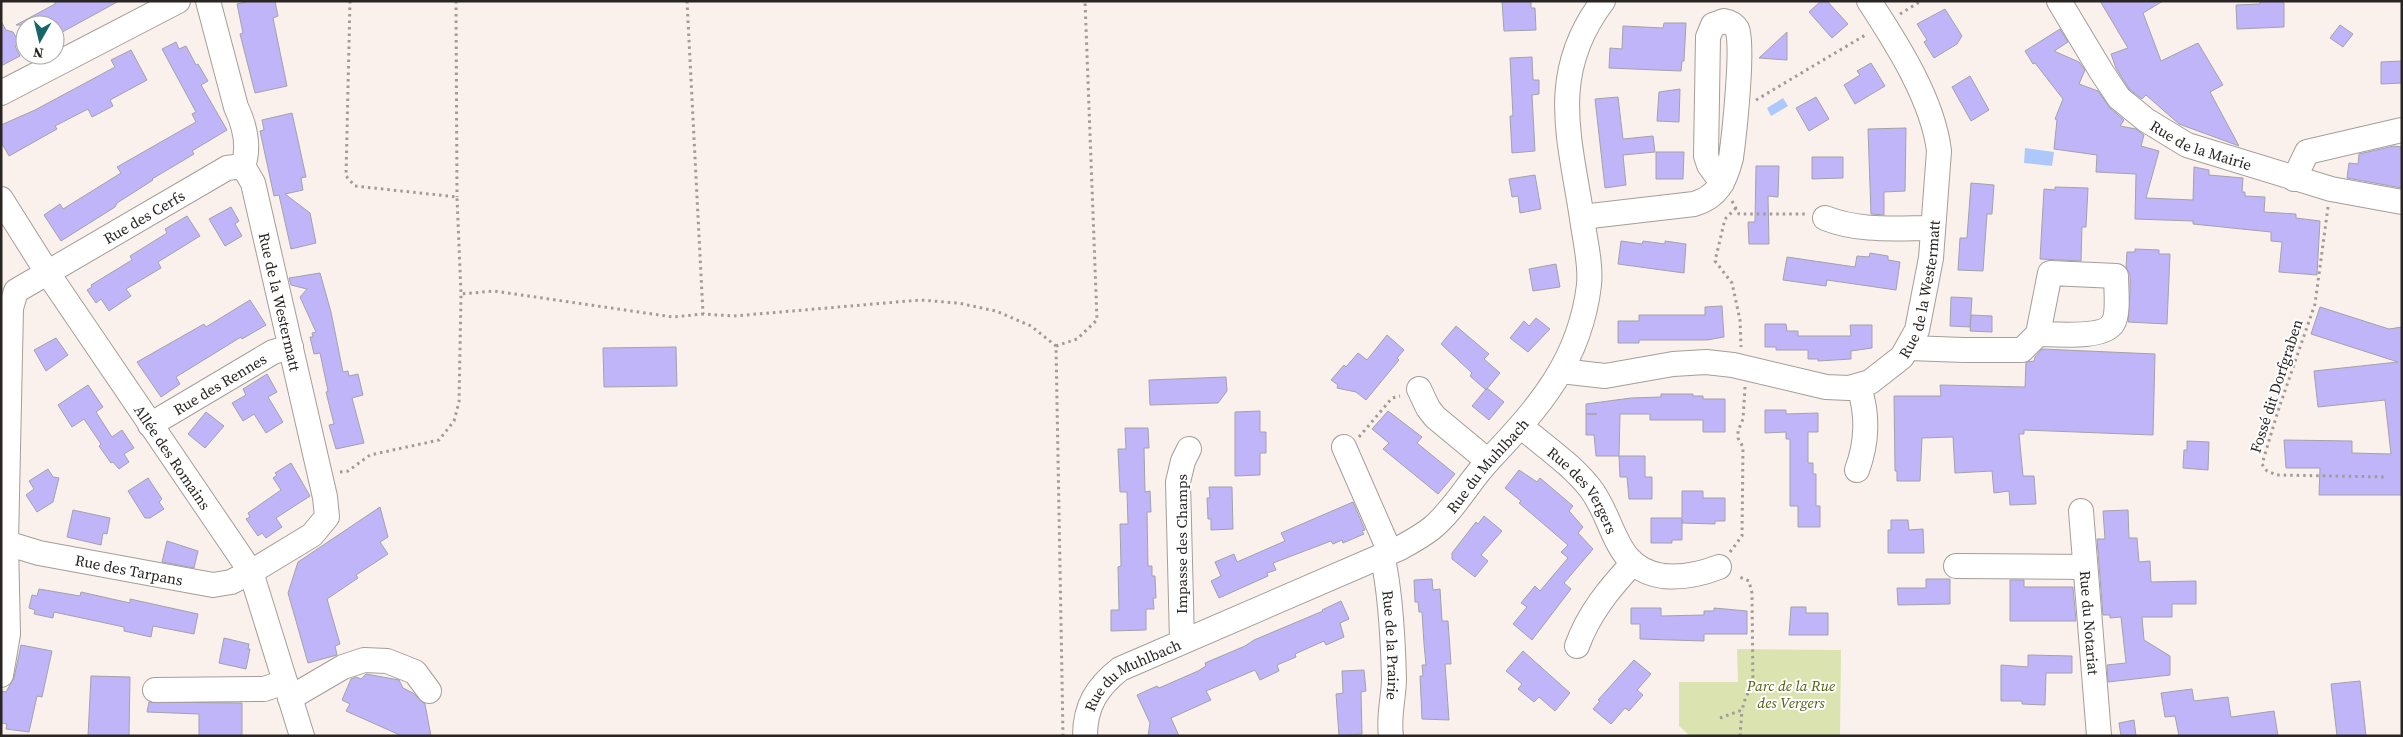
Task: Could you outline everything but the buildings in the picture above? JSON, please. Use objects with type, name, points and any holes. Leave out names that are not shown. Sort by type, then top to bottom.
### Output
[{"type":"street","points":[[1,94],[178,1]]},
{"type":"street","points":[[208,1],[236,107],[243,120],[247,152],[243,166]]},
{"type":"street","name":"Rue du Muhlbach","points":[[1085,736],[1088,709],[1104,683],[1120,669],[1386,554],[1432,528],[1451,509],[1488,461],[1522,427],[1561,372],[1578,332],[1587,300],[1589,272],[1582,217],[1569,145],[1568,88],[1575,49],[1587,24],[1603,1]]},
{"type":"street","name":"Rue de la Westermatt","points":[[1561,372],[1605,376],[1655,366],[1692,362],[1721,363],[1839,389],[1859,387],[1882,374],[1902,357],[1909,348],[1921,318],[1930,271],[1939,162],[1934,121],[1921,91],[1869,1]]},
{"type":"street","name":"Rue de la Mairie","points":[[2059,1],[2119,98],[2146,120],[2187,145],[2330,189],[2402,202]]},
{"type":"street","points":[[1582,217],[1694,204],[1713,196],[1722,183],[1731,158],[1736,111],[1737,30],[1730,22],[1717,22],[1710,30],[1706,54],[1705,147],[1709,166],[1722,183]]},
{"type":"street","points":[[2294,179],[2307,152],[2402,130]]},
{"type":"street","name":"Rue des Cerfs","points":[[47,272],[227,168],[243,166]]},
{"type":"street","name":"Rue de la Westermatt","points":[[243,166],[253,183],[320,475],[326,517],[312,536],[252,572]]},
{"type":"street","name":"Allée des Romains","points":[[1,199],[47,272],[252,572],[302,736]]},
{"type":"street","points":[[1825,218],[1845,225],[1863,228],[1933,228]]},
{"type":"street","points":[[1,675],[8,634],[5,576],[12,301],[20,286],[47,272]]},
{"type":"street","points":[[1909,348],[2022,350],[2038,334]]},
{"type":"street","name":"Rue des Rennes","points":[[150,425],[273,352],[291,348]]},
{"type":"street","points":[[1857,470],[1864,447],[1865,427],[1859,387]]},
{"type":"street","points":[[1419,389],[1428,408],[1435,417],[1488,461]]},
{"type":"street","name":"Rue des Vergers","points":[[1522,427],[1589,486],[1606,514],[1621,549],[1632,564]]},
{"type":"street","name":"Rue de la Prairie","points":[[1344,448],[1386,554],[1394,680],[1389,717],[1391,736]]},
{"type":"street","name":"Impasse des Champs","points":[[1182,641],[1178,482],[1183,460],[1189,449]]},
{"type":"street","name":"Rue du Notariat","points":[[2081,511],[2099,736]]},
{"type":"street","name":"Rue des Tarpans","points":[[6,543],[38,552],[213,585],[231,582],[252,572]]},
{"type":"street","points":[[1577,646],[1596,606],[1632,564],[1642,571],[1666,576],[1699,574],[1719,567]]},
{"type":"street","points":[[1956,566],[2085,567]]},
{"type":"street","points":[[155,690],[288,690],[364,660],[387,661],[415,672],[429,691]]},
{"type":"path","points":[[350,1],[346,176],[355,186],[457,197]]},
{"type":"path","points":[[320,475],[348,471],[370,455],[439,440],[454,421],[458,402],[461,294],[457,197],[456,1]]},
{"type":"path","points":[[687,1],[703,314]]},
{"type":"path","points":[[1056,346],[1077,340],[1097,320],[1085,1]]},
{"type":"path","points":[[1736,111],[1920,1]]},
{"type":"path","points":[[1722,183],[1739,214],[1799,212],[1825,218]]},
{"type":"path","name":"Fossé dit Dorfgraben","points":[[2330,189],[2315,304],[2280,403],[2262,464],[2267,471],[2277,475],[2386,476]]},
{"type":"path","points":[[1736,208],[1725,219],[1715,260],[1732,283],[1740,320],[1741,358],[1747,368],[1743,419],[1738,432],[1738,438],[1743,447],[1741,475],[1742,536],[1719,567],[1749,582],[1752,593],[1753,687],[1746,696],[1742,710],[1740,736]]},
{"type":"path","points":[[461,294],[494,291],[673,318],[703,314],[734,316],[920,300],[958,303],[996,311],[1030,326],[1056,346]]},
{"type":"path","points":[[1056,346],[1063,736]]},
{"type":"path","points":[[1344,448],[1358,437],[1392,398],[1419,389]]},
{"type":"path","points":[[1720,718],[1742,710]]},
{"type":"green space","name":"Parc de la Rue des Vergers","points":[[1737,649],[1841,650],[1840,736],[1690,736],[1679,726],[1679,682],[1738,682]]},
{"type":"water","points":[[1783,98],[1788,106],[1771,116],[1767,108]]},
{"type":"water","points":[[2025,148],[2054,152],[2052,166],[2024,163]]}]
